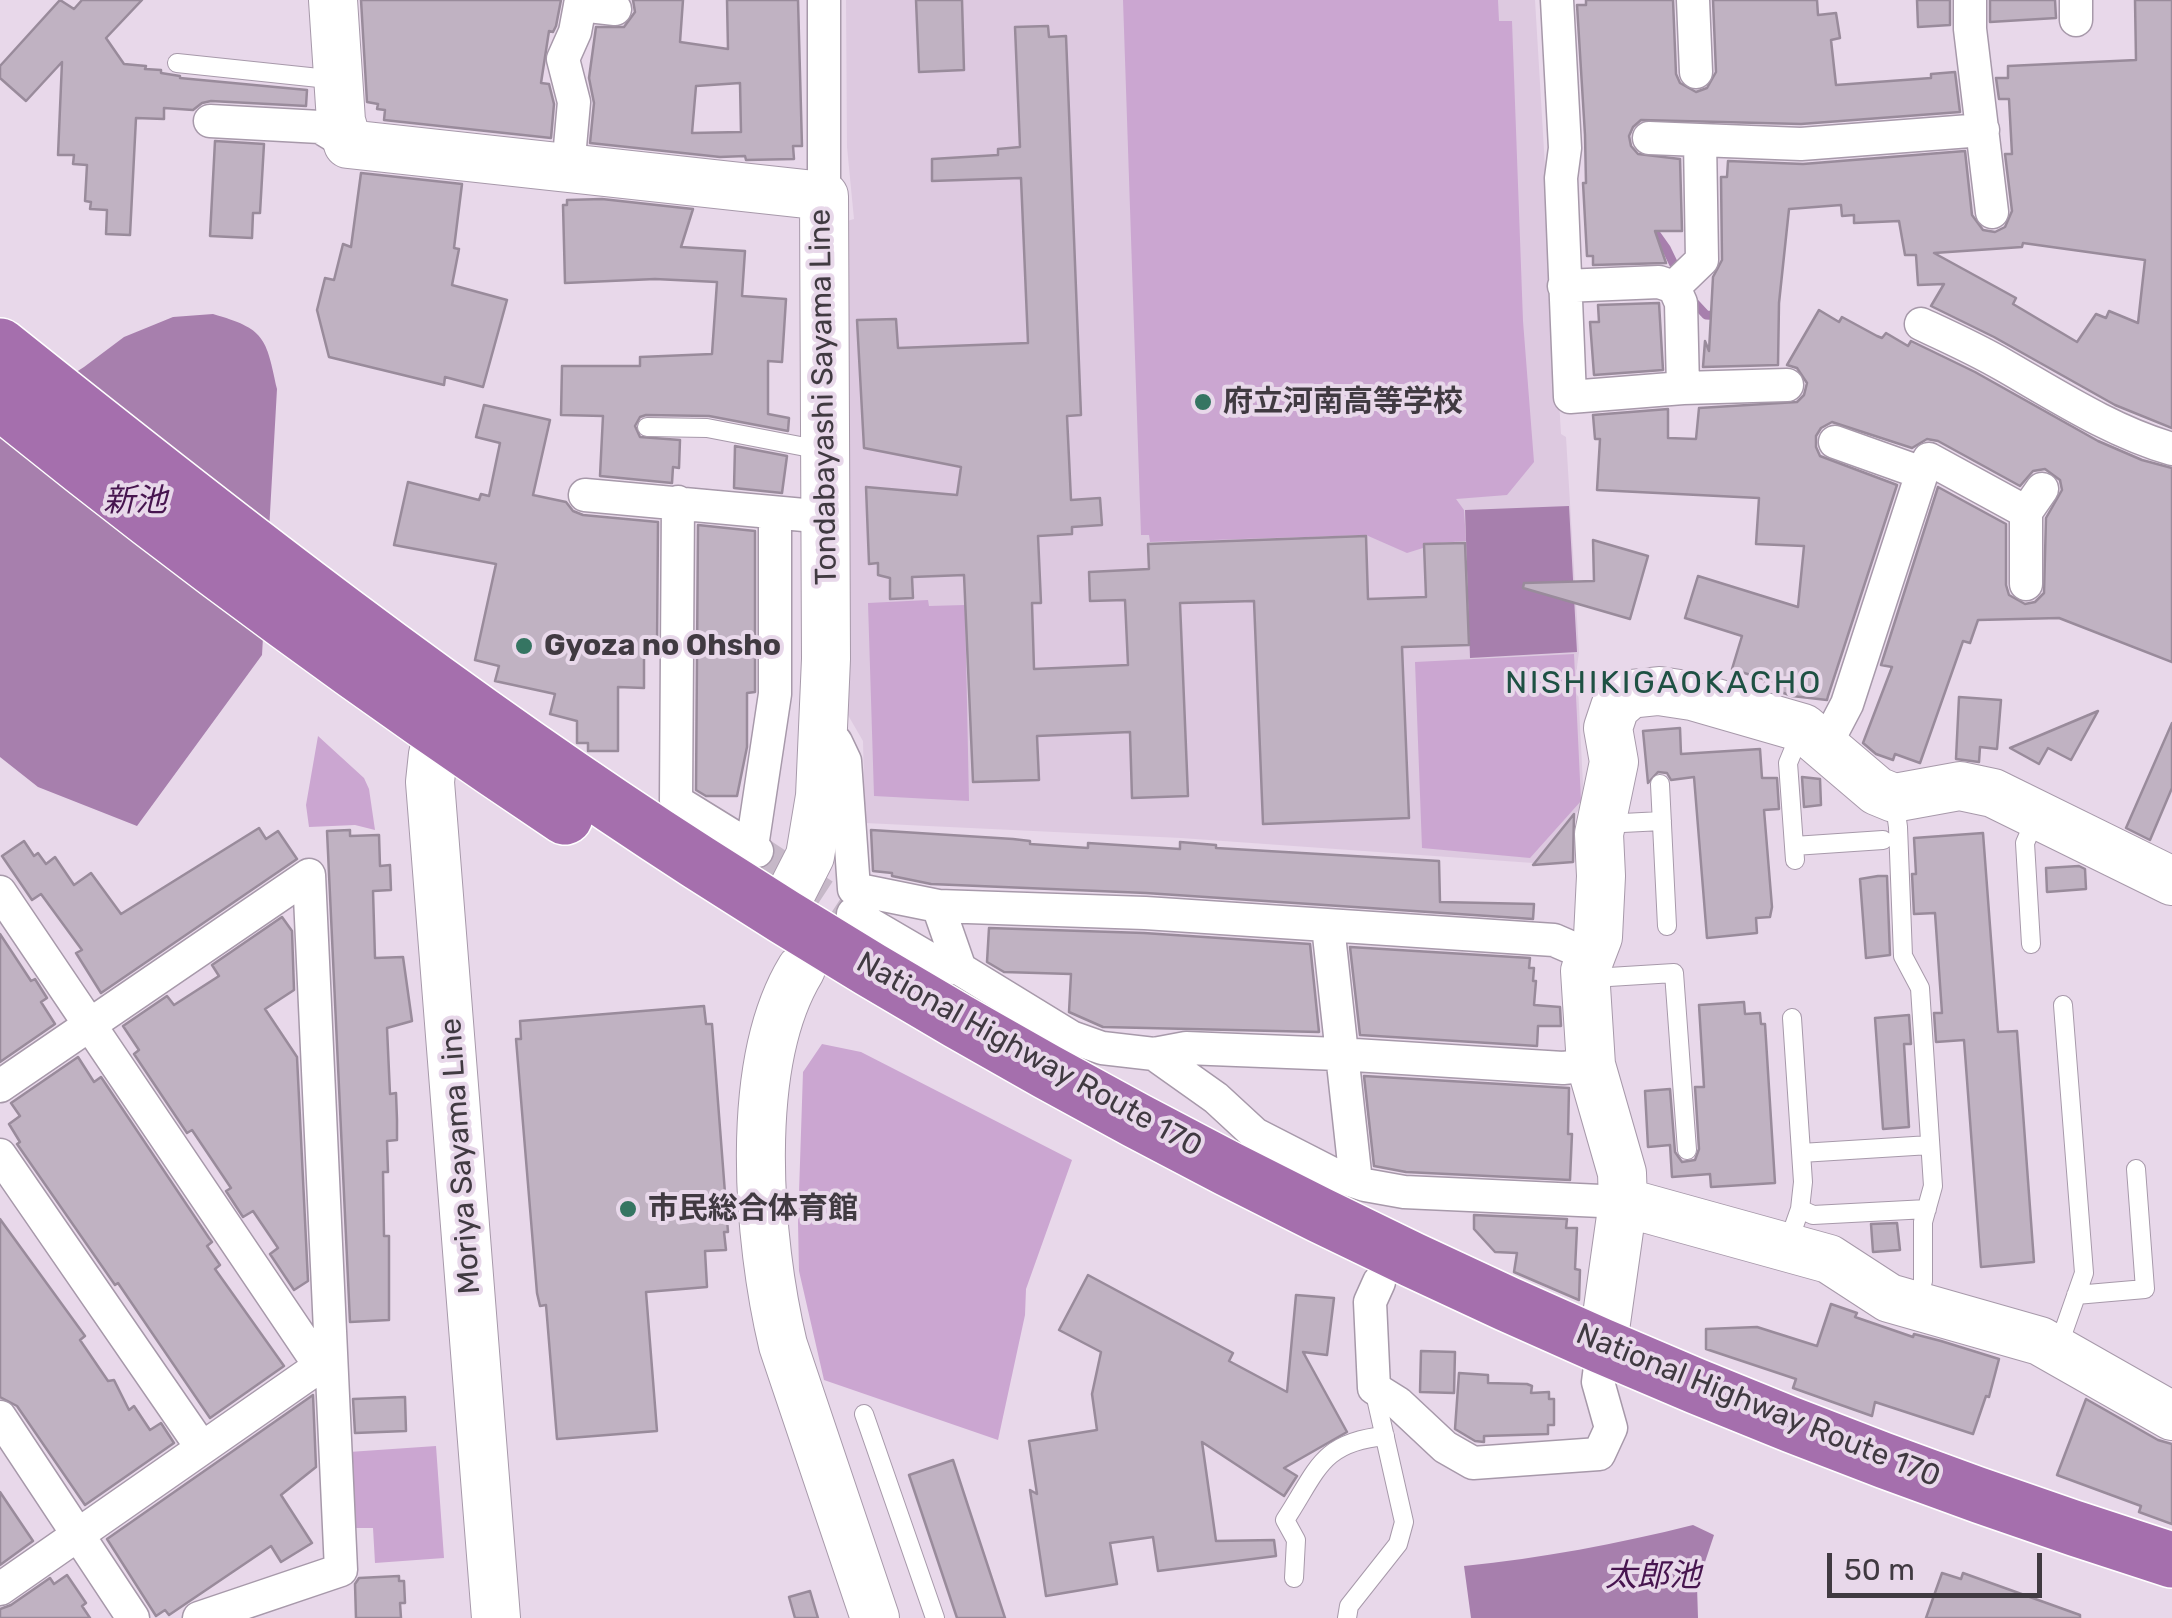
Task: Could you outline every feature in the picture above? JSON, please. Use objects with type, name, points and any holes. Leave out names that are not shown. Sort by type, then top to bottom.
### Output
[{"type":"highway","name":"National Highway Route 170","points":[[10,373],[138,514],[238,560],[802,969],[1156,1170],[1380,1282],[1601,1363],[1686,1381],[1884,1460],[2058,1524],[2172,1560]]},
{"type":"highway","name":"National Highway Route 170","points":[[454,719],[1012,1050],[1784,1460],[2172,1598]]},
{"type":"main road","points":[[333,0],[341,121],[348,144]]},
{"type":"main road","name":"Tondabayashi Sayama Line","points":[[348,144],[824,196],[826,517],[820,796],[810,856],[781,913]]},
{"type":"main road","points":[[1601,1363],[1623,1202],[1622,1173],[1590,1065],[1588,963],[1598,937],[1602,823],[1614,762],[1608,728],[1615,707],[1630,694],[1659,690],[1692,696],[1814,737],[1877,791],[1888,819],[1960,786],[1993,793],[2172,880]]},
{"type":"main road","name":"Moriya Sayama Line","points":[[454,719],[434,754],[430,782],[496,1618]]},
{"type":"main road","points":[[802,969],[782,1010],[762,1112],[760,1164],[773,1298],[783,1345],[874,1618]]},
{"type":"main road","points":[[1623,1202],[1793,1228],[1828,1260],[1889,1298],[2040,1341],[2172,1416]]},
{"type":"street","points":[[824,0],[824,196]]},
{"type":"street","points":[[1557,0],[1570,397],[1786,385]]},
{"type":"street","points":[[1693,0],[1696,72]]},
{"type":"street","points":[[1970,0],[1992,212]]},
{"type":"street","points":[[568,169],[574,102],[563,60],[575,32],[580,2],[615,9]]},
{"type":"street","points":[[210,122],[320,127],[348,144]]},
{"type":"street","points":[[1649,138],[1801,144],[1983,130]]},
{"type":"street","points":[[1564,286],[1679,282],[1702,260],[1700,140]]},
{"type":"street","points":[[1679,282],[1683,388]]},
{"type":"street","points":[[1921,324],[2001,363],[2093,417],[2172,449]]},
{"type":"street","points":[[1834,442],[1922,472]]},
{"type":"street","points":[[1814,737],[1847,704],[1929,459],[2034,500],[2026,584]]},
{"type":"street","points":[[584,495],[826,517]]},
{"type":"street","points":[[678,502],[676,801],[752,848],[775,694],[776,515]]},
{"type":"street","points":[[823,735],[836,742],[845,760],[854,889],[938,906],[1126,912],[1554,940],[1588,963]]},
{"type":"street","points":[[0,1086],[309,876],[326,1366],[341,1570],[200,1618]]},
{"type":"street","points":[[0,892],[326,1366]]},
{"type":"street","points":[[938,906],[960,969]]},
{"type":"street","points":[[853,914],[942,966],[960,969],[1071,1037],[1102,1048],[1154,1054],[1186,1048],[1564,1068],[1590,1065]]},
{"type":"street","points":[[1328,926],[1356,1182]]},
{"type":"street","points":[[1154,1054],[1216,1098],[1256,1134],[1356,1182],[1404,1192],[1623,1202]]},
{"type":"street","points":[[0,1155],[202,1448]]},
{"type":"street","points":[[1380,1282],[1370,1302],[1374,1388],[1398,1402],[1445,1446],[1472,1462],[1599,1454],[1611,1428],[1601,1363]]},
{"type":"street","points":[[0,1589],[326,1366]]},
{"type":"street","points":[[0,1417],[80,1533],[132,1618]]},
{"type":"lane","points":[[176,63],[338,80]]},
{"type":"lane","points":[[648,428],[707,428],[826,451]]},
{"type":"lane","points":[[1814,737],[1788,763],[1795,853],[1888,819],[1898,827],[1903,956],[1920,988],[1933,1186],[1923,1222],[1922,1281],[1915,1305]]},
{"type":"lane","points":[[1660,784],[1667,926]]},
{"type":"lane","points":[[2031,944],[2025,843],[2037,814]]},
{"type":"lane","points":[[1602,823],[1662,821]]},
{"type":"lane","points":[[1588,963],[1609,977],[1674,973],[1687,1150]]},
{"type":"lane","points":[[2056,1350],[2084,1273],[2064,1005]]},
{"type":"lane","points":[[1792,1018],[1803,1182],[1793,1228]]},
{"type":"lane","points":[[1801,1153],[1930,1145]]},
{"type":"lane","points":[[2076,1295],[2144,1288],[2136,1169]]},
{"type":"lane","points":[[1793,1228],[1814,1215],[1927,1209]]},
{"type":"lane","points":[[1347,1618],[1349,1606],[1398,1544],[1404,1522],[1374,1388]]},
{"type":"lane","points":[[864,1414],[935,1618]]},
{"type":"lane","points":[[1294,1578],[1296,1540],[1285,1520],[1318,1464],[1354,1439],[1385,1436]]},
{"type":"shaded area","name":"府立河南高等学校","points":[[846,0],[1535,0],[1561,434],[1566,437],[1584,804],[1533,863],[1181,838],[865,823],[863,741],[845,710],[847,221],[854,219],[847,147]]},
{"type":"shaded area","points":[[1123,0],[1498,0],[1499,21],[1512,21],[1523,321],[1534,462],[1507,495],[1456,499],[1464,510],[1466,541],[1424,544],[1423,548],[1407,553],[1366,535],[1150,542],[1149,535],[1141,535]]},
{"type":"shaded area","points":[[928,600],[929,606],[965,605],[969,801],[874,796],[868,603]]},
{"type":"shaded area","points":[[1574,654],[1581,801],[1530,858],[1422,848],[1415,662]]},
{"type":"shaded area","points":[[318,736],[364,778],[375,830],[355,825],[309,827],[306,805]]},
{"type":"shaded area","points":[[822,1044],[861,1052],[1072,1160],[1026,1289],[1025,1315],[998,1440],[824,1380],[799,1271],[798,1223],[803,1072]]},
{"type":"shaded area","points":[[436,1446],[444,1558],[375,1563],[373,1528],[355,1528],[349,1452]]},
{"type":"water","name":"新池","points":[[213,314],[243,325],[260,338],[270,357],[277,389],[262,655],[137,826],[38,787],[0,757],[0,421],[124,337],[173,317]]},
{"type":"water","points":[[1569,506],[1577,652],[1470,658],[1465,510]]},
{"type":"water","name":"太郎池","points":[[1693,1525],[1714,1535],[1697,1586],[1698,1618],[1471,1618],[1464,1566],[1579,1550]]},
{"type":"building","points":[[60,0],[74,9],[82,0],[142,0],[106,38],[124,64],[146,66],[145,69],[161,70],[180,78],[307,90],[306,106],[211,101],[193,110],[164,108],[164,119],[136,118],[130,235],[106,234],[107,210],[90,209],[91,202],[85,201],[87,165],[73,164],[74,155],[58,155],[62,62],[26,101],[0,78],[0,66]]},
{"type":"building","points":[[361,0],[561,0],[556,26],[553,32],[549,31],[541,83],[549,84],[554,104],[551,138],[384,120],[385,110],[367,102]]},
{"type":"building","points":[[633,0],[683,0],[680,42],[728,49],[727,0],[798,0],[802,146],[793,146],[794,159],[746,160],[745,156],[720,157],[590,143],[594,103],[589,78],[596,27],[624,27],[635,12]],"holes":[[[740,83],[741,132],[692,133],[696,86]]]},
{"type":"building","points":[[916,0],[962,0],[964,70],[919,72]]},
{"type":"building","points":[[1586,0],[1673,0],[1676,74],[1680,83],[1696,92],[1707,88],[1716,72],[1713,0],[1817,0],[1818,15],[1836,13],[1840,38],[1831,40],[1836,85],[1931,78],[1931,74],[1955,72],[1960,112],[1801,124],[1641,120],[1629,136],[1638,154],[1680,159],[1682,231],[1655,231],[1666,263],[1593,265],[1593,256],[1587,256],[1577,5],[1586,5]]},
{"type":"building","points":[[1917,0],[1950,0],[1950,25],[1918,27]]},
{"type":"building","points":[[1990,0],[2055,0],[2056,18],[1990,22]]},
{"type":"building","points":[[2135,0],[2172,0],[2172,428],[2115,405],[1931,306],[1944,284],[1918,285],[1916,255],[1905,255],[1899,221],[1854,223],[1854,215],[1842,216],[1841,205],[1789,209],[1779,303],[1778,365],[1703,367],[1705,341],[1709,351],[1713,277],[1722,260],[1721,177],[1727,177],[1728,161],[1803,164],[1965,151],[1972,215],[1983,230],[1995,232],[2005,227],[2012,211],[2005,154],[2012,154],[2009,99],[1999,99],[1996,78],[2008,78],[2008,66],[2136,60]],"holes":[[[2023,243],[2145,260],[2138,323],[2109,311],[2106,318],[2096,314],[2077,342],[2013,304],[2016,298],[1934,253],[2022,247]]]},
{"type":"building","points":[[1048,26],[1049,37],[1066,36],[1081,415],[1067,416],[1071,500],[1100,498],[1102,525],[1072,527],[1072,534],[1038,536],[1041,603],[1032,603],[1034,669],[1128,665],[1125,600],[1090,601],[1089,572],[1149,569],[1148,544],[1366,536],[1368,599],[1426,597],[1424,544],[1465,543],[1469,645],[1402,647],[1409,818],[1263,824],[1254,601],[1180,603],[1188,796],[1132,798],[1130,732],[1037,736],[1039,780],[973,782],[964,575],[912,577],[913,598],[890,599],[890,578],[878,575],[878,563],[869,564],[866,487],[957,495],[961,467],[864,448],[857,320],[896,319],[898,348],[1028,343],[1021,178],[932,181],[932,159],[998,155],[998,149],[1020,147],[1015,27]]},
{"type":"building","points":[[215,141],[264,144],[260,213],[253,213],[252,238],[210,236]]},
{"type":"building","points":[[361,173],[462,184],[454,248],[459,249],[452,285],[507,300],[483,387],[445,377],[444,385],[329,357],[317,310],[325,278],[334,280],[343,244],[351,247]]},
{"type":"building","points":[[602,199],[693,209],[681,247],[745,251],[742,296],[786,299],[782,362],[768,361],[768,414],[789,418],[788,431],[709,416],[646,415],[635,426],[640,437],[680,440],[679,468],[673,467],[672,483],[600,476],[603,416],[561,415],[562,366],[640,366],[640,357],[712,354],[717,282],[655,279],[565,283],[563,205],[567,205],[567,200]]},
{"type":"building","points":[[1659,303],[1663,370],[1594,375],[1590,322],[1599,322],[1598,305]]},
{"type":"building","points":[[1819,310],[1882,338],[1886,333],[1908,346],[1911,341],[2098,441],[2172,468],[2172,662],[2059,618],[1978,620],[1970,643],[1963,641],[1920,763],[1895,754],[1893,760],[1876,754],[1863,743],[1892,667],[1881,665],[1938,487],[2006,524],[2006,585],[2009,595],[2025,604],[2035,602],[2044,593],[2046,518],[2062,490],[2060,480],[2045,469],[2033,471],[2020,486],[1938,441],[1927,439],[1912,448],[1832,422],[1816,436],[1820,456],[1897,485],[1827,700],[1792,696],[1764,686],[1766,680],[1732,669],[1742,636],[1685,618],[1698,576],[1798,607],[1804,546],[1756,544],[1759,498],[1597,490],[1600,439],[1595,439],[1593,415],[1668,409],[1668,438],[1696,439],[1699,408],[1797,402],[1807,383],[1797,368],[1787,365]]},
{"type":"building","points":[[484,405],[550,420],[533,495],[566,502],[583,515],[658,522],[657,649],[644,649],[644,688],[618,687],[618,751],[588,751],[588,743],[577,743],[577,721],[550,714],[555,694],[495,681],[499,666],[475,660],[496,564],[394,545],[408,482],[479,500],[481,494],[489,496],[500,443],[476,437]]},
{"type":"building","points":[[735,446],[787,456],[782,493],[734,488]]},
{"type":"building","points":[[698,525],[755,531],[755,692],[747,693],[747,747],[737,796],[706,796],[696,790]]},
{"type":"building","points":[[1593,540],[1648,556],[1630,619],[1523,588],[1524,583],[1594,581]]},
{"type":"building","points":[[1959,697],[2001,700],[1997,749],[1980,747],[1979,762],[1956,759]]},
{"type":"building","points":[[2098,711],[2071,760],[2048,748],[2039,764],[2010,748]]},
{"type":"building","points":[[2172,723],[2172,788],[2150,840],[2126,828]]},
{"type":"building","points":[[1680,728],[1681,754],[1760,749],[1762,778],[1777,778],[1779,809],[1764,810],[1772,907],[1770,917],[1756,918],[1757,933],[1707,938],[1694,777],[1671,780],[1667,773],[1658,772],[1648,783],[1643,731]]},
{"type":"building","points":[[1802,777],[1820,779],[1821,805],[1804,807]]},
{"type":"building","points":[[1574,814],[1573,862],[1533,865]]},
{"type":"building","points":[[259,828],[266,839],[278,831],[297,859],[101,993],[76,953],[82,950],[41,894],[32,900],[2,856],[24,841],[34,856],[38,853],[46,864],[55,857],[74,885],[91,873],[121,914]]},
{"type":"building","points":[[350,830],[350,836],[379,835],[380,866],[390,865],[391,890],[373,891],[375,958],[403,957],[412,1021],[387,1028],[390,1094],[396,1093],[397,1120],[397,1140],[387,1141],[388,1172],[383,1172],[384,1236],[389,1236],[389,1320],[350,1322],[327,831]]},
{"type":"building","points":[[871,830],[1088,848],[1088,843],[1180,849],[1180,842],[1216,848],[1439,861],[1440,902],[1534,904],[1533,919],[1146,893],[931,884],[873,871]]},
{"type":"building","points":[[1983,833],[1998,1032],[2017,1031],[2034,1262],[1981,1267],[1964,1040],[1936,1042],[1934,1013],[1942,1013],[1935,913],[1914,914],[1912,874],[1916,874],[1914,838]]},
{"type":"building","points":[[2046,868],[2085,869],[2086,889],[2047,892]]},
{"type":"building","points":[[1887,876],[1890,955],[1866,958],[1860,879]]},
{"type":"building","points":[[282,917],[292,931],[294,990],[265,1009],[297,1057],[308,1281],[294,1290],[270,1254],[278,1248],[253,1211],[243,1217],[226,1191],[231,1188],[192,1130],[187,1133],[134,1054],[139,1050],[123,1026],[167,996],[174,1005],[219,976],[212,965]]},
{"type":"building","points":[[989,928],[1310,944],[1319,1032],[1103,1027],[1069,1012],[1071,974],[1004,972],[987,962]]},
{"type":"building","points":[[0,934],[47,998],[41,1002],[55,1024],[0,1062]]},
{"type":"building","points":[[1350,947],[1530,958],[1529,968],[1534,968],[1536,981],[1534,1005],[1560,1007],[1561,1026],[1538,1026],[1537,1046],[1360,1035]]},
{"type":"building","points":[[1744,1002],[1745,1014],[1760,1013],[1761,1024],[1765,1024],[1775,1183],[1711,1187],[1710,1174],[1672,1177],[1670,1145],[1648,1147],[1645,1091],[1670,1089],[1675,1152],[1682,1162],[1695,1160],[1699,1149],[1695,1087],[1704,1087],[1699,1005]]},
{"type":"building","name":"市民総合体育館","points":[[704,1006],[706,1024],[712,1024],[728,1232],[724,1232],[726,1250],[705,1251],[707,1287],[646,1292],[657,1431],[557,1439],[546,1305],[540,1306],[537,1293],[516,1039],[521,1039],[520,1021]]},
{"type":"building","points":[[1909,1015],[1911,1044],[1904,1044],[1909,1127],[1883,1129],[1875,1018]]},
{"type":"building","points":[[78,1057],[94,1082],[101,1077],[212,1242],[207,1246],[220,1265],[215,1269],[284,1366],[210,1418],[17,1144],[20,1142],[9,1124],[20,1116],[11,1103]]},
{"type":"building","points":[[1364,1076],[1569,1088],[1570,1180],[1406,1172],[1374,1166]]},
{"type":"building","points":[[1474,1215],[1567,1219],[1566,1228],[1577,1228],[1575,1269],[1580,1270],[1579,1300],[1514,1272],[1517,1253],[1495,1252],[1474,1229]]},
{"type":"building","points":[[0,1219],[85,1336],[80,1340],[108,1381],[114,1380],[129,1410],[134,1406],[150,1430],[161,1423],[174,1443],[85,1505],[17,1406],[0,1397]]},
{"type":"building","points":[[1897,1223],[1900,1250],[1873,1252],[1871,1224]]},
{"type":"building","points":[[1088,1275],[1233,1353],[1229,1361],[1287,1392],[1296,1295],[1334,1298],[1327,1355],[1303,1352],[1347,1432],[1284,1468],[1297,1476],[1284,1496],[1202,1442],[1216,1541],[1274,1540],[1276,1556],[1158,1571],[1153,1537],[1110,1543],[1117,1584],[1046,1596],[1030,1490],[1037,1494],[1029,1441],[1097,1430],[1092,1394],[1101,1352],[1059,1330]]},
{"type":"building","points":[[1831,1304],[1857,1313],[1855,1317],[1913,1337],[1914,1334],[1999,1359],[1973,1434],[1875,1402],[1872,1416],[1793,1388],[1796,1379],[1706,1349],[1706,1329],[1757,1327],[1817,1346]]},
{"type":"building","points":[[1421,1351],[1455,1352],[1454,1393],[1420,1392]]},
{"type":"building","points":[[1459,1373],[1488,1375],[1488,1383],[1527,1384],[1532,1386],[1531,1393],[1549,1392],[1549,1399],[1554,1399],[1554,1425],[1548,1425],[1548,1434],[1484,1436],[1484,1442],[1475,1441],[1455,1429]]},
{"type":"building","points":[[313,1395],[316,1467],[281,1495],[312,1543],[281,1562],[271,1546],[169,1615],[165,1610],[156,1616],[107,1539]]},
{"type":"building","points":[[405,1397],[406,1431],[355,1433],[353,1399]]},
{"type":"building","points":[[2086,1399],[2172,1444],[2172,1524],[2139,1512],[2141,1506],[2057,1475]]},
{"type":"building","points":[[953,1460],[1005,1618],[957,1618],[909,1475]]},
{"type":"building","points":[[0,1492],[33,1541],[0,1565]]},
{"type":"building","points":[[1942,1573],[1961,1579],[1963,1573],[2080,1618],[1926,1618]]},
{"type":"building","points":[[67,1575],[86,1603],[82,1606],[90,1618],[0,1618],[0,1609],[50,1578],[54,1584]]},
{"type":"building","points":[[399,1576],[399,1581],[404,1581],[401,1618],[356,1618],[355,1584],[359,1578]]},
{"type":"building","points":[[810,1591],[818,1618],[795,1618],[789,1597]]},
{"type":"waterway","points":[[1649,224],[1679,275]]},
{"type":"waterway","points":[[1693,301],[1706,315],[1721,316]]},
{"type":"tunnel","points":[[757,851],[853,914]]},
{"type":"place","name":"府立河南高等学校","points":[[1203,402]]},
{"type":"place","name":"Gyoza no Ohsho","points":[[524,646]]},
{"type":"place","name":"市民総合体育館","points":[[628,1209]]},
{"type":"district","name":"NISHIKIGAOKACHO","points":[[1664,684]]}]
